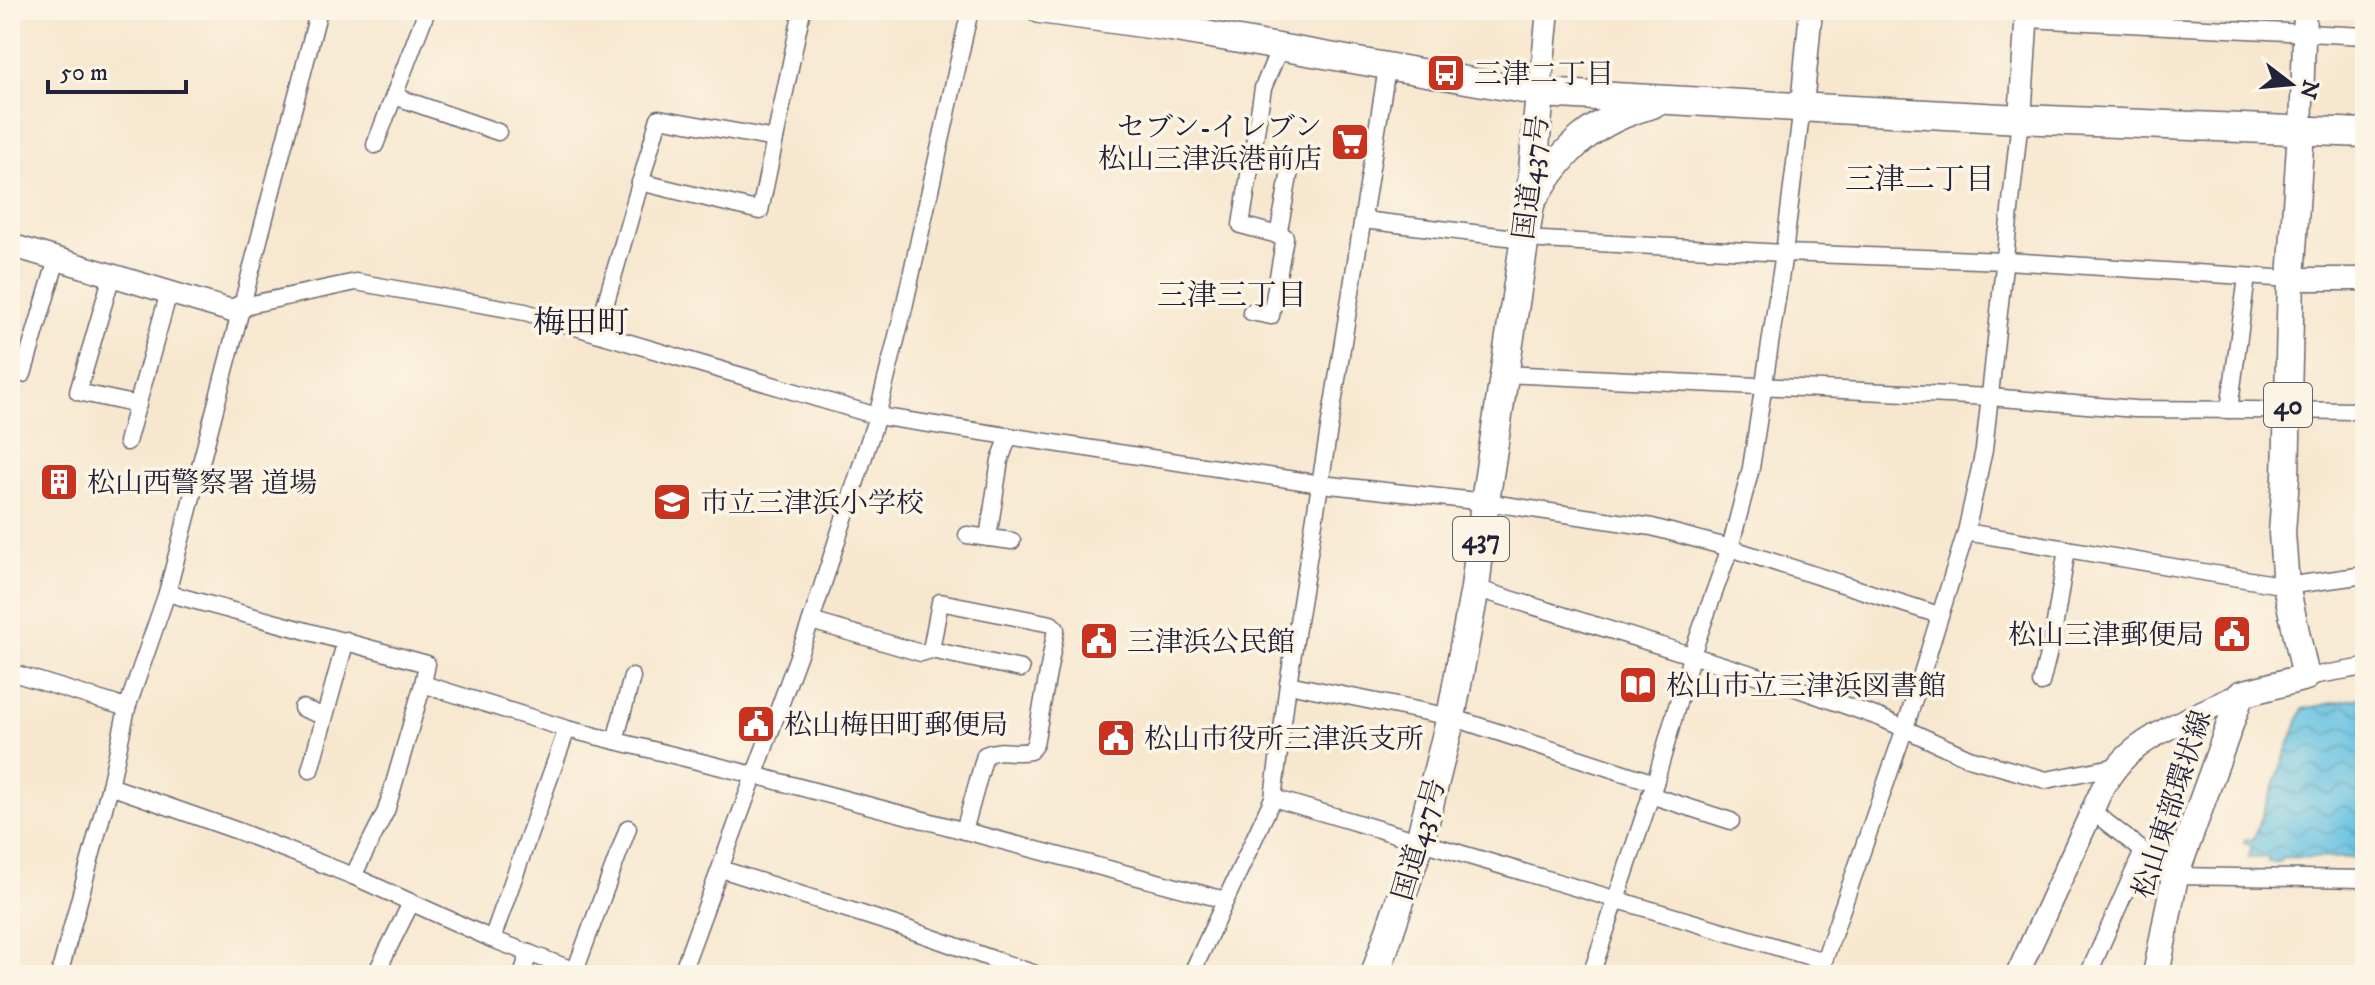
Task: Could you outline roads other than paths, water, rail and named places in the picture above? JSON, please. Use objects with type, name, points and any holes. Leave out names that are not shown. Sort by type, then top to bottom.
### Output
[{"type":"highway","name":"国道437号","points":[[1375,975],[1420,841],[1451,717],[1475,588],[1503,374],[1530,204],[1540,93],[2020,119],[2365,133]]},
{"type":"highway","points":[[1530,204],[1552,167],[1583,136],[1625,111],[1668,100]]},
{"type":"main road","points":[[1040,10],[1172,19],[1280,47],[1540,93]]},
{"type":"main road","name":"40","points":[[2301,131],[2291,279],[2282,533],[2286,586],[2306,677]]},
{"type":"main road","name":"松山東部環状線","points":[[2156,975],[2175,876],[2241,694],[2306,677]]},
{"type":"street","points":[[59,975],[110,786],[127,708],[167,593],[319,10]]},
{"type":"street","points":[[375,145],[427,10]]},
{"type":"street","points":[[640,182],[760,211],[802,10]]},
{"type":"street","points":[[681,975],[811,621],[877,416],[970,10]]},
{"type":"street","points":[[1540,93],[1548,10]]},
{"type":"street","points":[[1591,975],[1691,657],[1730,548],[1751,468],[1784,253],[1811,10]]},
{"type":"street","points":[[2301,131],[2305,10]]},
{"type":"street","points":[[1273,798],[1616,898],[1821,968],[1905,728],[1966,532],[1984,450],[2006,261],[2027,15],[2365,36]]},
{"type":"street","points":[[1251,312],[1271,316],[1285,237],[1241,225],[1263,88],[1280,47]]},
{"type":"street","points":[[1191,975],[1273,798],[1288,684],[1387,68]]},
{"type":"street","points":[[394,96],[498,132]]},
{"type":"street","points":[[597,333],[659,118],[775,139]]},
{"type":"street","points":[[1278,236],[1290,171]]},
{"type":"street","points":[[1363,220],[1524,239],[2006,261],[2247,277],[2365,279]]},
{"type":"street","points":[[10,245],[232,311],[356,282],[525,312],[877,416],[1321,484],[1485,502],[1652,527],[1730,548],[1939,615]]},
{"type":"street","points":[[23,374],[57,259]]},
{"type":"street","points":[[112,275],[78,392],[138,405]]},
{"type":"street","points":[[2229,410],[2247,277]]},
{"type":"street","points":[[127,442],[169,292]]},
{"type":"street","points":[[1503,374],[1990,397],[2135,409],[2365,411]]},
{"type":"street","points":[[988,538],[1000,460],[1009,436]]},
{"type":"street","points":[[1966,532],[2286,586],[2365,575]]},
{"type":"street","points":[[967,535],[1012,541]]},
{"type":"street","points":[[2041,683],[2053,635],[2067,549]]},
{"type":"street","points":[[1475,588],[1787,685],[1905,728],[1969,758],[2046,780],[2118,766]]},
{"type":"street","points":[[167,593],[427,664],[386,811],[353,876]]},
{"type":"street","points":[[931,650],[940,602],[1051,624],[1056,629],[1035,744],[1030,751],[1021,753],[995,750],[985,755],[964,831]]},
{"type":"street","points":[[811,621],[921,653],[931,650],[1021,669]]},
{"type":"street","points":[[310,770],[346,640]]},
{"type":"street","points":[[2306,677],[2365,667]]},
{"type":"street","points":[[10,672],[127,708]]},
{"type":"street","points":[[615,741],[632,677]]},
{"type":"street","points":[[423,684],[567,729],[754,775],[1225,900]]},
{"type":"street","points":[[1288,684],[1451,717],[1652,789],[1731,821]]},
{"type":"street","points":[[2017,975],[2103,787],[2118,766],[2129,754],[2184,720],[2241,694]]},
{"type":"street","points":[[302,708],[323,716]]},
{"type":"street","points":[[492,939],[567,729]]},
{"type":"street","points":[[110,786],[353,876],[492,939],[580,973],[628,828]]},
{"type":"street","points":[[2092,811],[2175,876],[2365,879]]},
{"type":"street","points":[[2088,975],[2143,851]]},
{"type":"street","points":[[721,869],[1038,975]]},
{"type":"street","points":[[375,975],[411,903]]},
{"type":"street","points":[[522,975],[529,953]]},
{"type":"water","points":[[2365,697],[2365,858],[2282,857],[2279,862],[2268,862],[2268,857],[2248,858],[2252,846],[2244,843],[2245,839],[2253,840],[2303,709]]},
{"type":"place","name":"三津二丁目","points":[[1446,73]]},
{"type":"place","name":"セブン-イレブン 松山三津浜港前店","points":[[1350,142]]},
{"type":"place","name":"松山西警察署 道場","points":[[59,482]]},
{"type":"place","name":"市立三津浜小学校","points":[[672,502]]},
{"type":"place","name":"松山三津郵便局","points":[[2232,634]]},
{"type":"place","name":"三津浜公民館","points":[[1099,641]]},
{"type":"place","name":"松山市立三津浜図書館","points":[[1638,685]]},
{"type":"place","name":"松山梅田町郵便局","points":[[756,724]]},
{"type":"place","name":"松山市役所三津浜支所","points":[[1116,738]]},
{"type":"district","name":"三津二丁目","points":[[1920,179]]},
{"type":"district","name":"三津三丁目","points":[[1232,295]]},
{"type":"district","name":"梅田町","points":[[581,322]]}]
